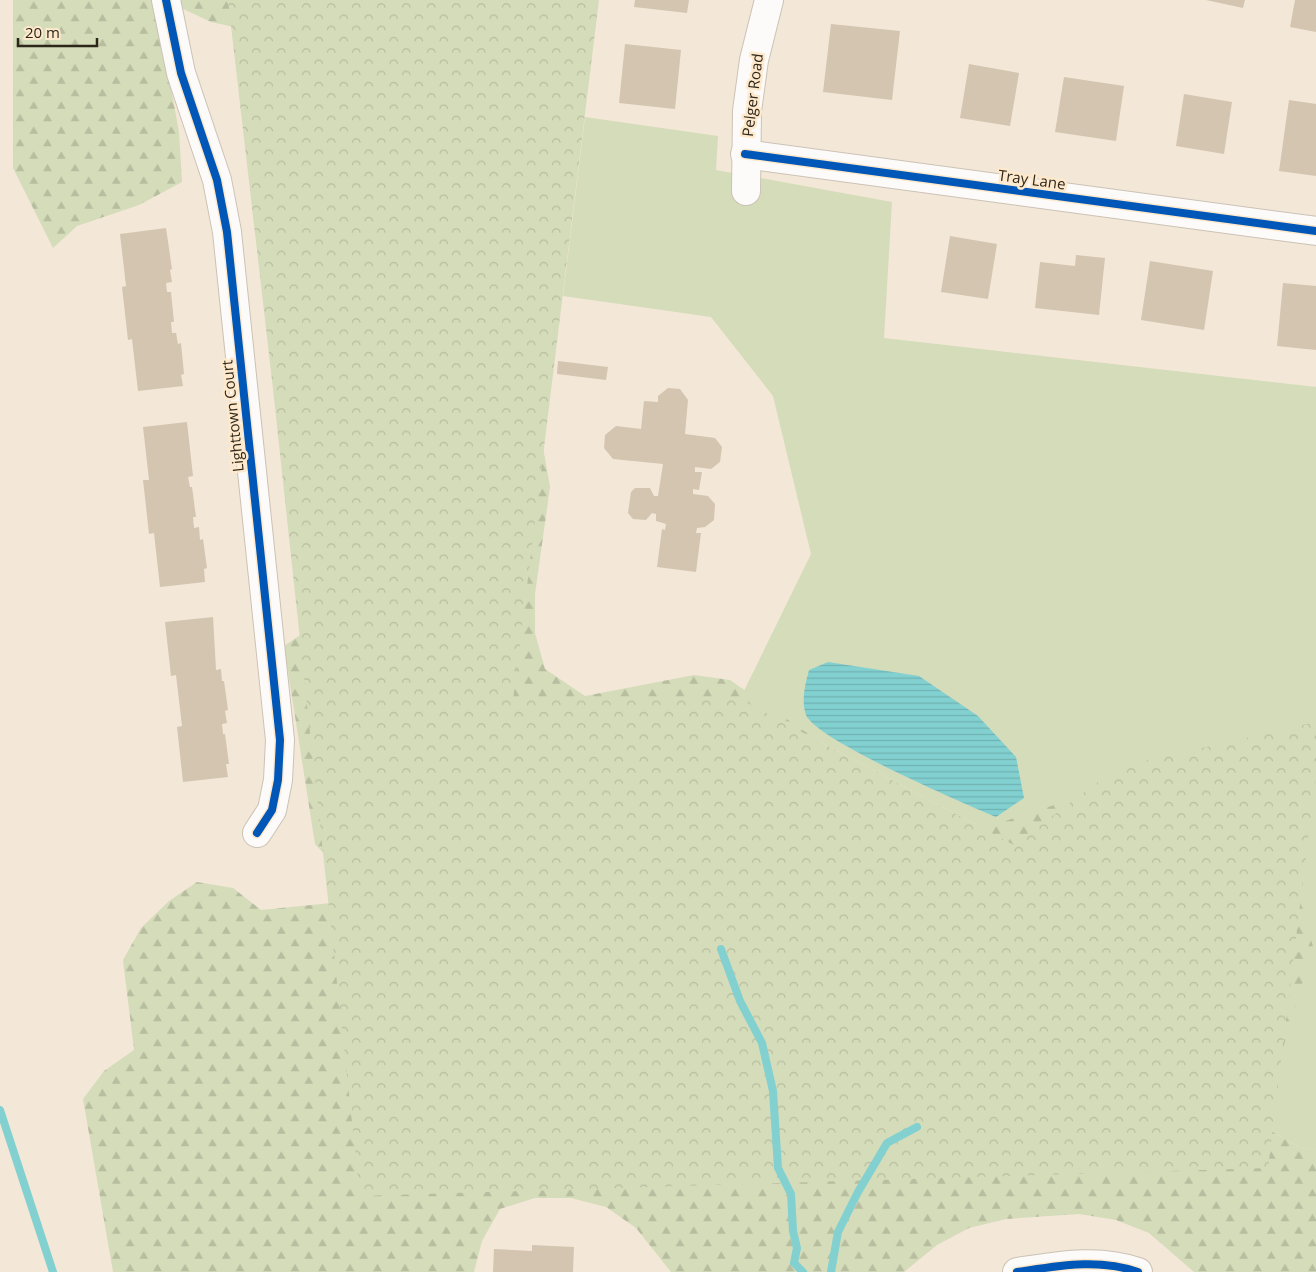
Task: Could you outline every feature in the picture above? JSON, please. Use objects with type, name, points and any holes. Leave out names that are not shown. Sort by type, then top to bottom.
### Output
[{"type":"street","name":"Lighttown Court","points":[[166,0],[180,74],[217,180],[227,232],[280,740],[278,780],[272,810],[257,833]]},
{"type":"street","name":"Pelger Road","points":[[746,191],[747,110],[754,60],[769,0]]},
{"type":"street","name":"Tray Lane","points":[[745,154],[1316,231]]},
{"type":"street","points":[[1017,1272],[1065,1265],[1092,1264],[1124,1267],[1138,1272]]},
{"type":"green space","points":[[13,0],[155,0],[179,132],[182,182],[139,205],[77,226],[53,248],[13,168]]},
{"type":"green space","points":[[176,0],[590,0],[531,379],[550,487],[535,594],[535,633],[545,669],[585,696],[694,675],[730,680],[887,788],[951,823],[987,827],[1121,783],[1295,876],[1313,947],[1270,1092],[1271,1131],[1301,1148],[1316,1150],[1316,1272],[1194,1272],[1149,1233],[1116,1220],[1079,1214],[1006,1219],[969,1228],[937,1245],[904,1272],[671,1272],[636,1228],[606,1207],[571,1198],[535,1198],[500,1209],[482,1241],[474,1272],[113,1272],[83,1099],[104,1071],[134,1050],[123,960],[141,928],[169,901],[197,882],[233,888],[261,910],[331,903],[338,869],[315,844],[284,646],[343,606],[248,30],[211,22],[177,6]]},
{"type":"green space","points":[[228,0],[599,0],[513,700],[740,699],[1014,845],[1118,767],[1316,722],[1316,774],[1268,1168],[360,1196],[273,389]]},
{"type":"green space","points":[[585,117],[718,136],[716,170],[892,202],[884,338],[1316,387],[1316,1150],[1301,1148],[1271,1131],[1014,845],[740,699],[811,554],[773,396],[711,317],[563,296]]},
{"type":"water","points":[[828,662],[919,676],[978,716],[1016,757],[1024,798],[996,817],[893,771],[836,740],[816,726],[806,715],[804,704],[809,670]]},
{"type":"building","points":[[635,0],[689,0],[687,13],[634,7]]},
{"type":"building","points":[[1206,0],[1245,0],[1243,8]]},
{"type":"building","points":[[1295,0],[1316,0],[1316,32],[1290,27]]},
{"type":"building","points":[[831,24],[900,31],[892,100],[823,92]]},
{"type":"building","points":[[625,44],[681,50],[675,109],[619,103]]},
{"type":"building","points":[[969,64],[1019,73],[1010,126],[960,118]]},
{"type":"building","points":[[1064,77],[1124,86],[1116,141],[1055,132]]},
{"type":"building","points":[[1184,94],[1232,102],[1224,154],[1176,146]]},
{"type":"building","points":[[1289,100],[1316,104],[1316,176],[1279,171]]},
{"type":"building","points":[[166,228],[172,282],[166,283],[167,292],[171,292],[174,322],[171,322],[172,333],[176,333],[178,344],[181,343],[184,374],[181,375],[183,386],[138,391],[132,339],[128,340],[122,287],[126,286],[120,234]]},
{"type":"building","points":[[950,236],[997,244],[988,299],[941,292]]},
{"type":"building","points":[[1076,255],[1105,258],[1099,315],[1035,308],[1040,262],[1075,266]]},
{"type":"building","points":[[1150,261],[1213,271],[1204,330],[1141,320]]},
{"type":"building","points":[[1283,283],[1316,286],[1316,350],[1277,346]]},
{"type":"building","points":[[558,361],[608,367],[606,380],[557,374]]},
{"type":"building","points":[[668,388],[680,389],[688,400],[685,434],[715,438],[722,447],[720,462],[711,469],[695,467],[695,472],[702,472],[699,490],[693,489],[693,494],[708,496],[715,504],[714,520],[705,527],[697,528],[696,533],[701,533],[696,572],[657,567],[662,529],[665,530],[666,524],[656,521],[656,514],[652,513],[646,520],[633,519],[628,513],[631,492],[635,488],[650,488],[654,496],[658,496],[663,464],[613,459],[604,448],[605,435],[616,426],[641,429],[644,401],[658,402],[658,396]]},
{"type":"building","points":[[187,422],[193,476],[188,477],[190,487],[192,487],[196,517],[193,517],[194,528],[199,527],[200,540],[203,539],[207,568],[204,569],[205,582],[160,587],[154,533],[149,534],[143,480],[149,480],[143,427]]},
{"type":"building","points":[[213,617],[216,670],[221,669],[228,710],[225,711],[227,723],[222,724],[229,764],[226,764],[228,777],[183,782],[177,727],[182,726],[176,675],[171,676],[165,622]]},
{"type":"building","points":[[532,1245],[574,1247],[573,1272],[493,1272],[494,1249],[532,1251]]},
{"type":"waterway","points":[[721,949],[740,1001],[762,1043],[773,1091],[778,1168],[791,1194],[793,1231],[797,1248],[794,1263],[803,1272]]},
{"type":"waterway","points":[[0,1110],[53,1272]]},
{"type":"waterway","points":[[831,1272],[838,1232],[858,1192],[887,1143],[917,1127]]},
{"type":"cycle path","points":[[166,0],[181,73],[217,180],[227,232],[280,740],[278,780],[272,810],[257,833]]},
{"type":"cycle path","points":[[745,154],[1316,231]]},
{"type":"cycle path","points":[[1017,1272],[1078,1264],[1108,1265],[1138,1272]]}]
